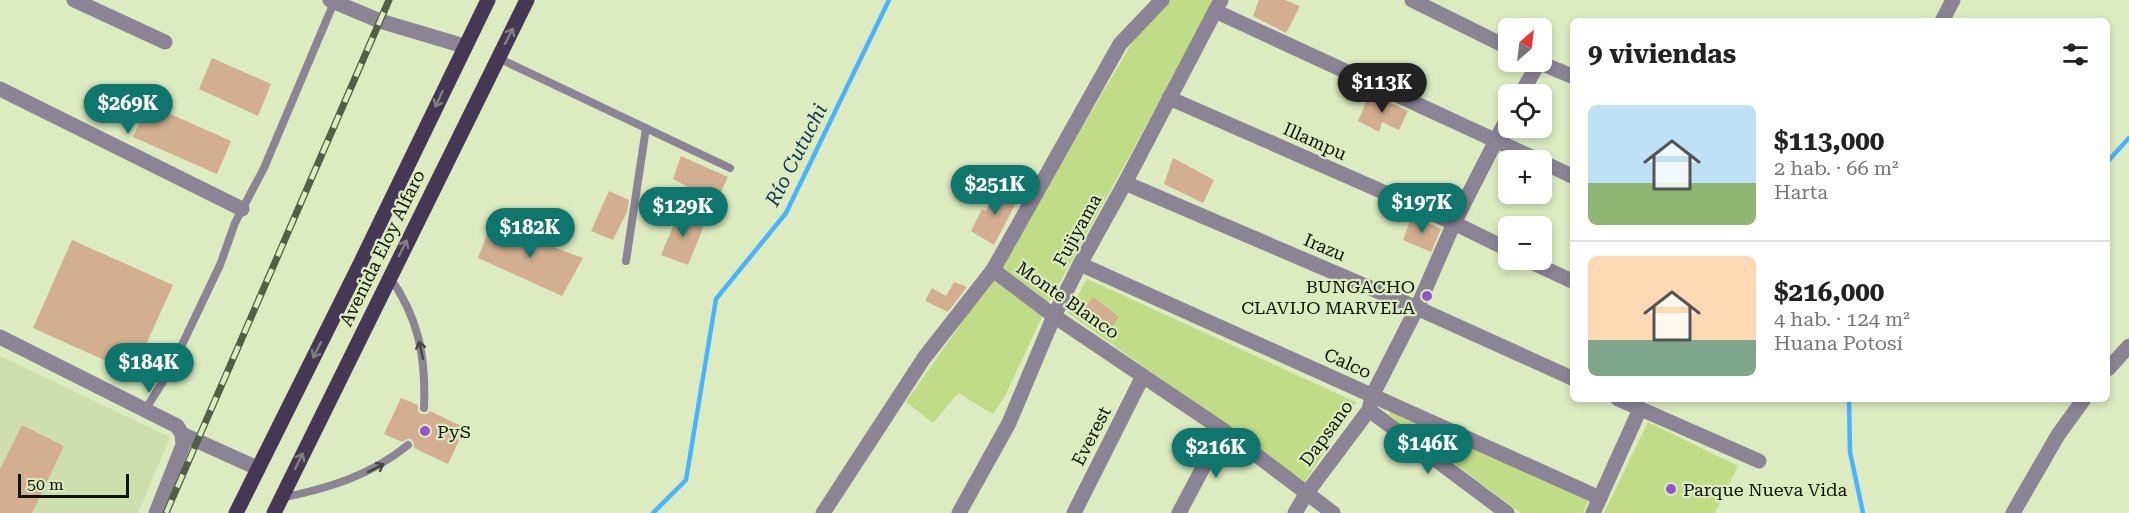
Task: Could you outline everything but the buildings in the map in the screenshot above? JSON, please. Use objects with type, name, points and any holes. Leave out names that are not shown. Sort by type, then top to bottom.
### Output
[{"type":"main road","name":"Avenida Eloy Alfaro","points":[[236,513],[362,262],[488,0]]},
{"type":"main road","name":"Avenida Eloy Alfaro","points":[[274,513],[527,0]]},
{"type":"street","points":[[74,0],[165,42]]},
{"type":"street","points":[[993,270],[1120,44],[1162,0]]},
{"type":"street","points":[[1412,0],[1498,43]]},
{"type":"street","points":[[1944,18],[1953,0]]},
{"type":"street","points":[[333,1],[380,21],[464,46]]},
{"type":"street","points":[[1218,6],[1516,150]]},
{"type":"street","name":"Fujiyama","points":[[959,513],[1009,423],[1054,316],[1080,264],[1218,6]]},
{"type":"street","points":[[1552,68],[1570,75]]},
{"type":"street","points":[[0,89],[242,209]]},
{"type":"street","name":"Illampu","points":[[1169,98],[1454,223],[1498,245]]},
{"type":"street","name":"Dapsano","points":[[1295,513],[1371,403],[1417,308],[1454,223],[1498,135]]},
{"type":"street","points":[[1552,167],[1570,175]]},
{"type":"street","name":"Irazu","points":[[1125,183],[1417,308],[1570,377]]},
{"type":"street","name":"Calco","points":[[1080,264],[1371,403],[1600,498]]},
{"type":"street","name":"Monte Blanco","points":[[823,513],[924,358],[993,270],[1054,316],[1223,430],[1333,513]]},
{"type":"street","points":[[1548,270],[1570,280]]},
{"type":"street","points":[[0,337],[177,426],[182,434],[183,445],[156,513]]},
{"type":"street","points":[[2110,367],[2129,346]]},
{"type":"street","name":"Everest","points":[[1074,513],[1143,376]]},
{"type":"street","points":[[1625,402],[1759,461]]},
{"type":"street","points":[[2013,513],[2058,435],[2082,402]]},
{"type":"street","points":[[1371,403],[1507,513]]},
{"type":"street","points":[[1593,513],[1640,409]]},
{"type":"street","points":[[1179,513],[1223,430]]},
{"type":"street","points":[[182,434],[257,468]]},
{"type":"lane","points":[[146,410],[169,372],[220,265],[242,209],[264,168],[333,1]]},
{"type":"lane","points":[[498,58],[730,168]]},
{"type":"lane","points":[[626,261],[646,128]]},
{"type":"lane","points":[[389,276],[404,297],[420,342],[425,380],[424,408]]},
{"type":"lane","points":[[281,498],[316,491],[369,472],[388,462],[408,445]]},
{"type":"shaded area","points":[[0,356],[170,437],[138,513],[0,513]]},
{"type":"green space","points":[[1169,0],[1215,0],[1049,302],[1004,398],[993,414],[958,393],[933,423],[906,402],[989,284],[1140,30]]},
{"type":"green space","points":[[1087,279],[1356,402],[1305,482],[1292,472],[1290,474],[1258,448],[1068,313]]},
{"type":"green space","points":[[1391,410],[1588,501],[1583,513],[1521,513],[1389,415]]},
{"type":"green space","name":"Parque Nueva Vida","points":[[1648,422],[1738,466],[1715,513],[1604,513]]},
{"type":"waterway","name":"Río Cutuchi","points":[[653,513],[686,480],[716,299],[786,213],[889,0]]},
{"type":"waterway","points":[[2110,159],[2129,138]]},
{"type":"waterway","points":[[1849,402],[1850,452],[1863,513]]},
{"type":"railway","points":[[166,513],[389,0]]},
{"type":"place","name":"BUNGACHO CLAVIJO MARVELA","points":[[1427,296]]},
{"type":"place","name":"PyS","points":[[425,431]]},
{"type":"place","name":"Parque Nueva Vida","points":[[1671,489]]}]
